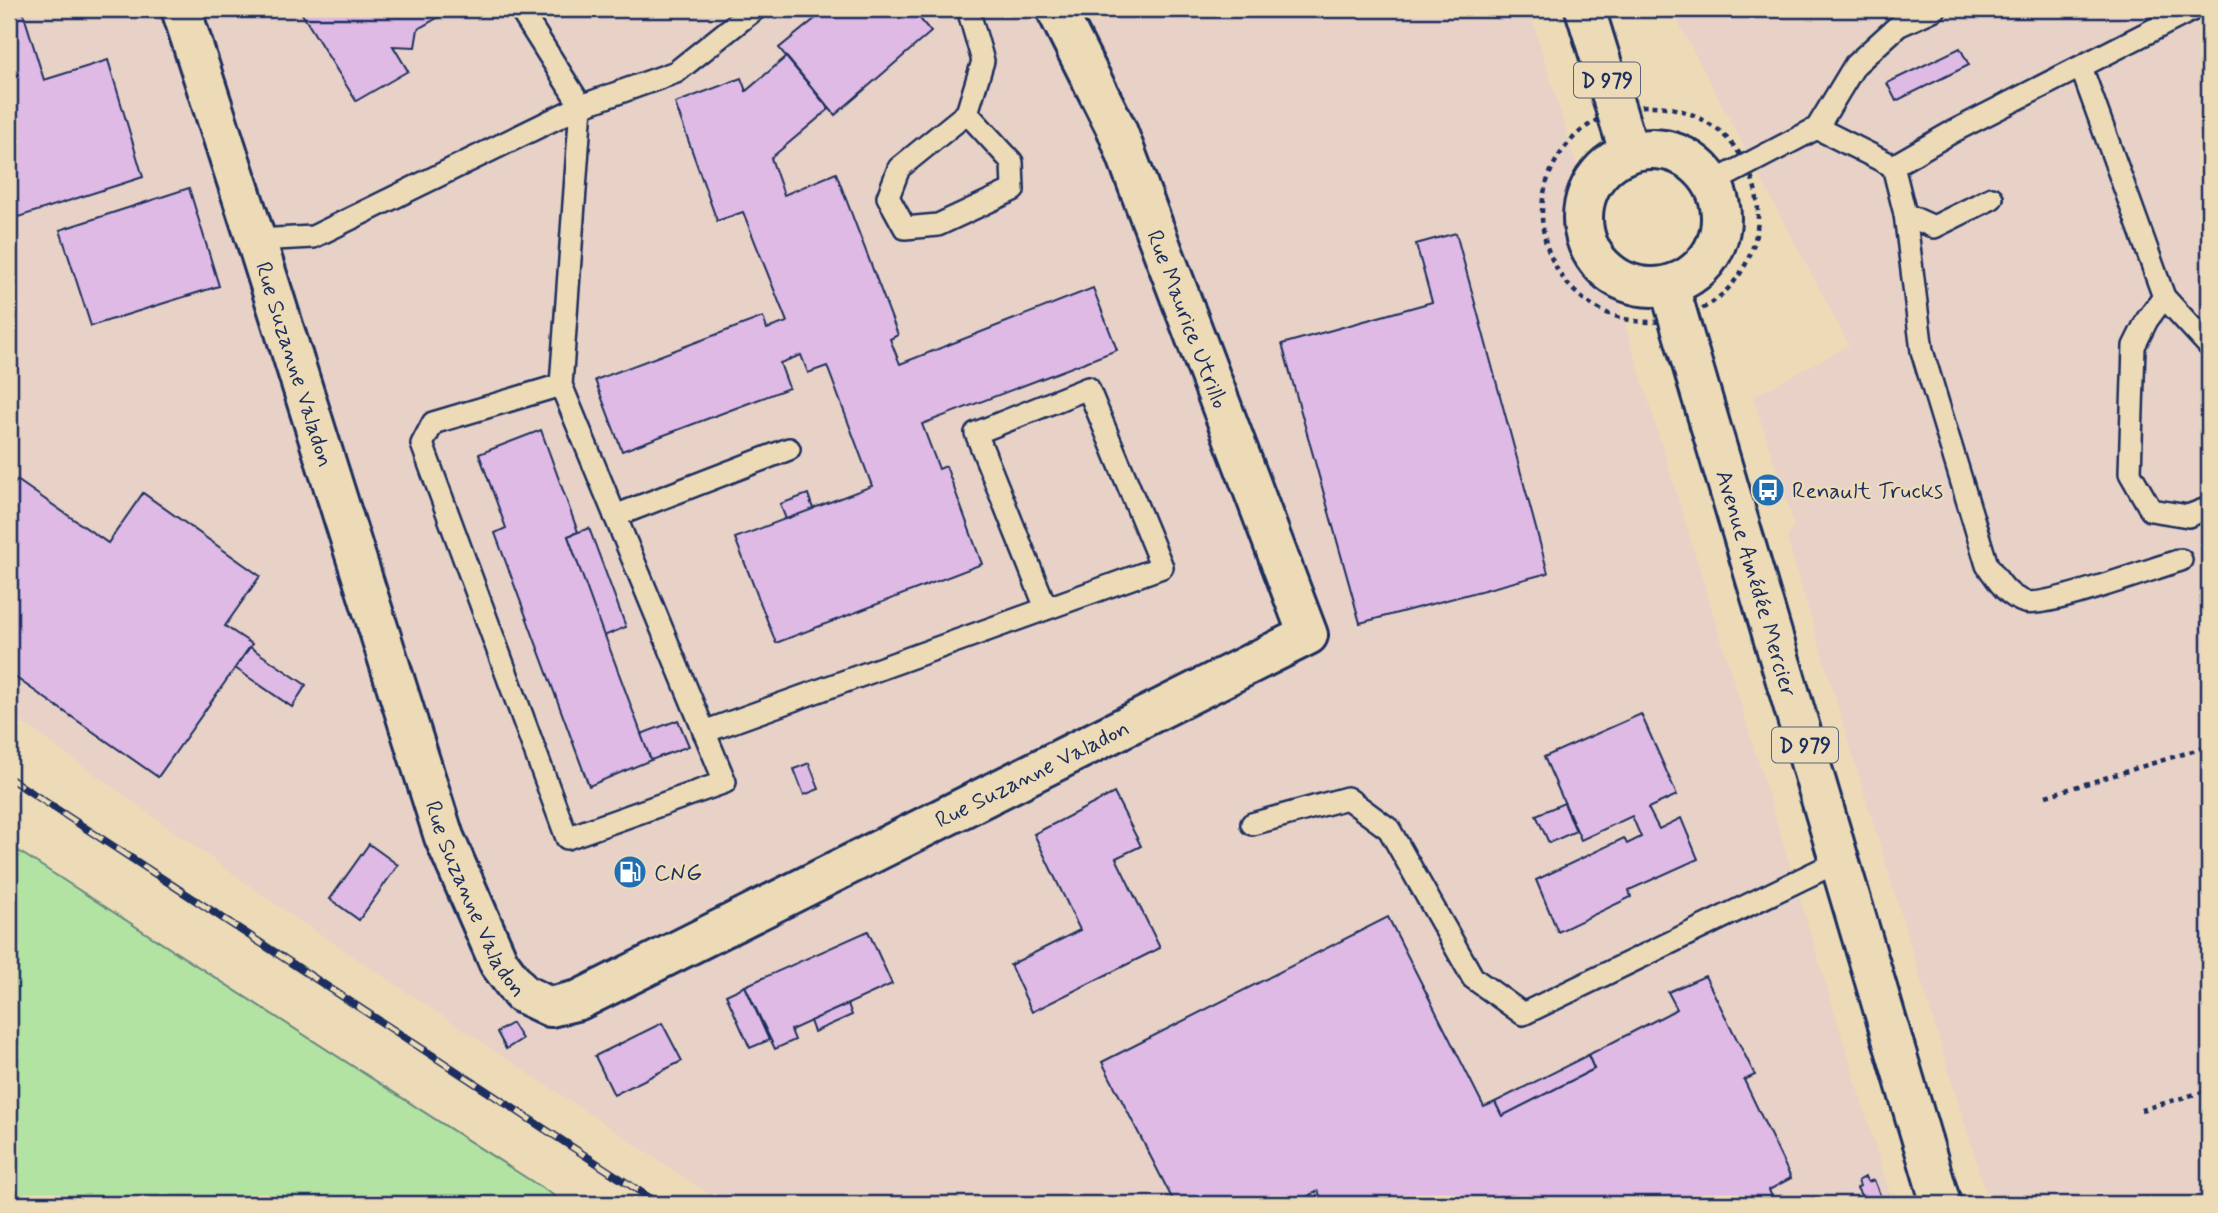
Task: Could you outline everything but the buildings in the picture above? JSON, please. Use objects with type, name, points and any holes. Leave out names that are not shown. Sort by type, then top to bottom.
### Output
[{"type":"street","name":"Rue Suzanne Valadon","points":[[181,9],[443,837],[499,962],[521,993],[550,1007],[579,1000],[1308,635]]},
{"type":"street","name":"Rue Maurice Utrillo","points":[[1056,9],[1117,130],[1308,635]]},
{"type":"street","name":"D 979","points":[[1585,9],[1629,152]]},
{"type":"street","points":[[1648,148],[1667,150],[1685,157],[1700,168],[1712,183],[1719,200],[1719,236],[1712,253],[1701,268],[1686,279],[1674,302],[1645,288],[1622,281],[1603,268],[1589,248],[1583,226],[1584,202],[1593,180],[1608,163],[1629,152],[1648,148]]},
{"type":"street","name":"Avenue Amédée Mercier","points":[[1674,302],[1941,1204]]},
{"type":"lane","points":[[520,9],[581,106],[561,385],[725,782],[567,838],[422,444],[433,423],[561,385]]},
{"type":"lane","points":[[256,240],[313,237],[581,106],[676,72],[755,9]]},
{"type":"lane","points":[[967,113],[1012,162],[1013,190],[938,225],[905,229],[888,197],[899,168],[967,113],[983,61],[968,9]]},
{"type":"lane","points":[[1712,183],[1817,128],[1854,65],[1898,26],[1934,9]]},
{"type":"lane","points":[[1893,166],[1954,131],[2194,9]]},
{"type":"lane","points":[[2081,67],[2164,297],[2209,346]]},
{"type":"lane","points":[[1817,128],[1893,166],[1905,214],[1922,351],[1987,565],[2007,592],[2026,602],[2050,601],[2181,560]]},
{"type":"lane","points":[[1905,214],[1934,227],[1992,198]]},
{"type":"lane","points":[[2164,297],[2147,320],[2134,346],[2130,472],[2151,510],[2188,516],[2209,508]]},
{"type":"lane","points":[[705,732],[1162,567],[1088,388],[976,433],[1046,608]]},
{"type":"lane","points":[[615,516],[789,449]]},
{"type":"lane","points":[[1252,824],[1347,798],[1389,829],[1473,978],[1523,1014],[1839,861]]},
{"type":"path","points":[[1647,106],[1677,109],[1705,121],[1729,139],[1747,164],[1758,206],[1758,227],[1750,258],[1733,285],[1708,306],[1674,302],[1642,323],[1605,313],[1575,292],[1553,262],[1542,226],[1544,189],[1559,156],[1584,128],[1617,110],[1647,106]]},
{"type":"path","points":[[2046,796],[2209,746]]},
{"type":"path","points":[[2141,1110],[2209,1090]]},
{"type":"shaded area","points":[[9,9],[1529,9],[1893,1204],[724,1204],[275,904],[9,713]]},
{"type":"shaded area","name":"Renault Trucks","points":[[1671,9],[2209,9],[2209,1204],[1989,1204],[1787,539],[1794,525],[1753,397],[1849,345]]},
{"type":"green space","points":[[9,845],[567,1204],[9,1204]]},
{"type":"railway","points":[[9,778],[659,1204]]},
{"type":"place","name":"Renault Trucks","points":[[1768,490]]},
{"type":"place","name":"CNG","points":[[630,872]]}]
